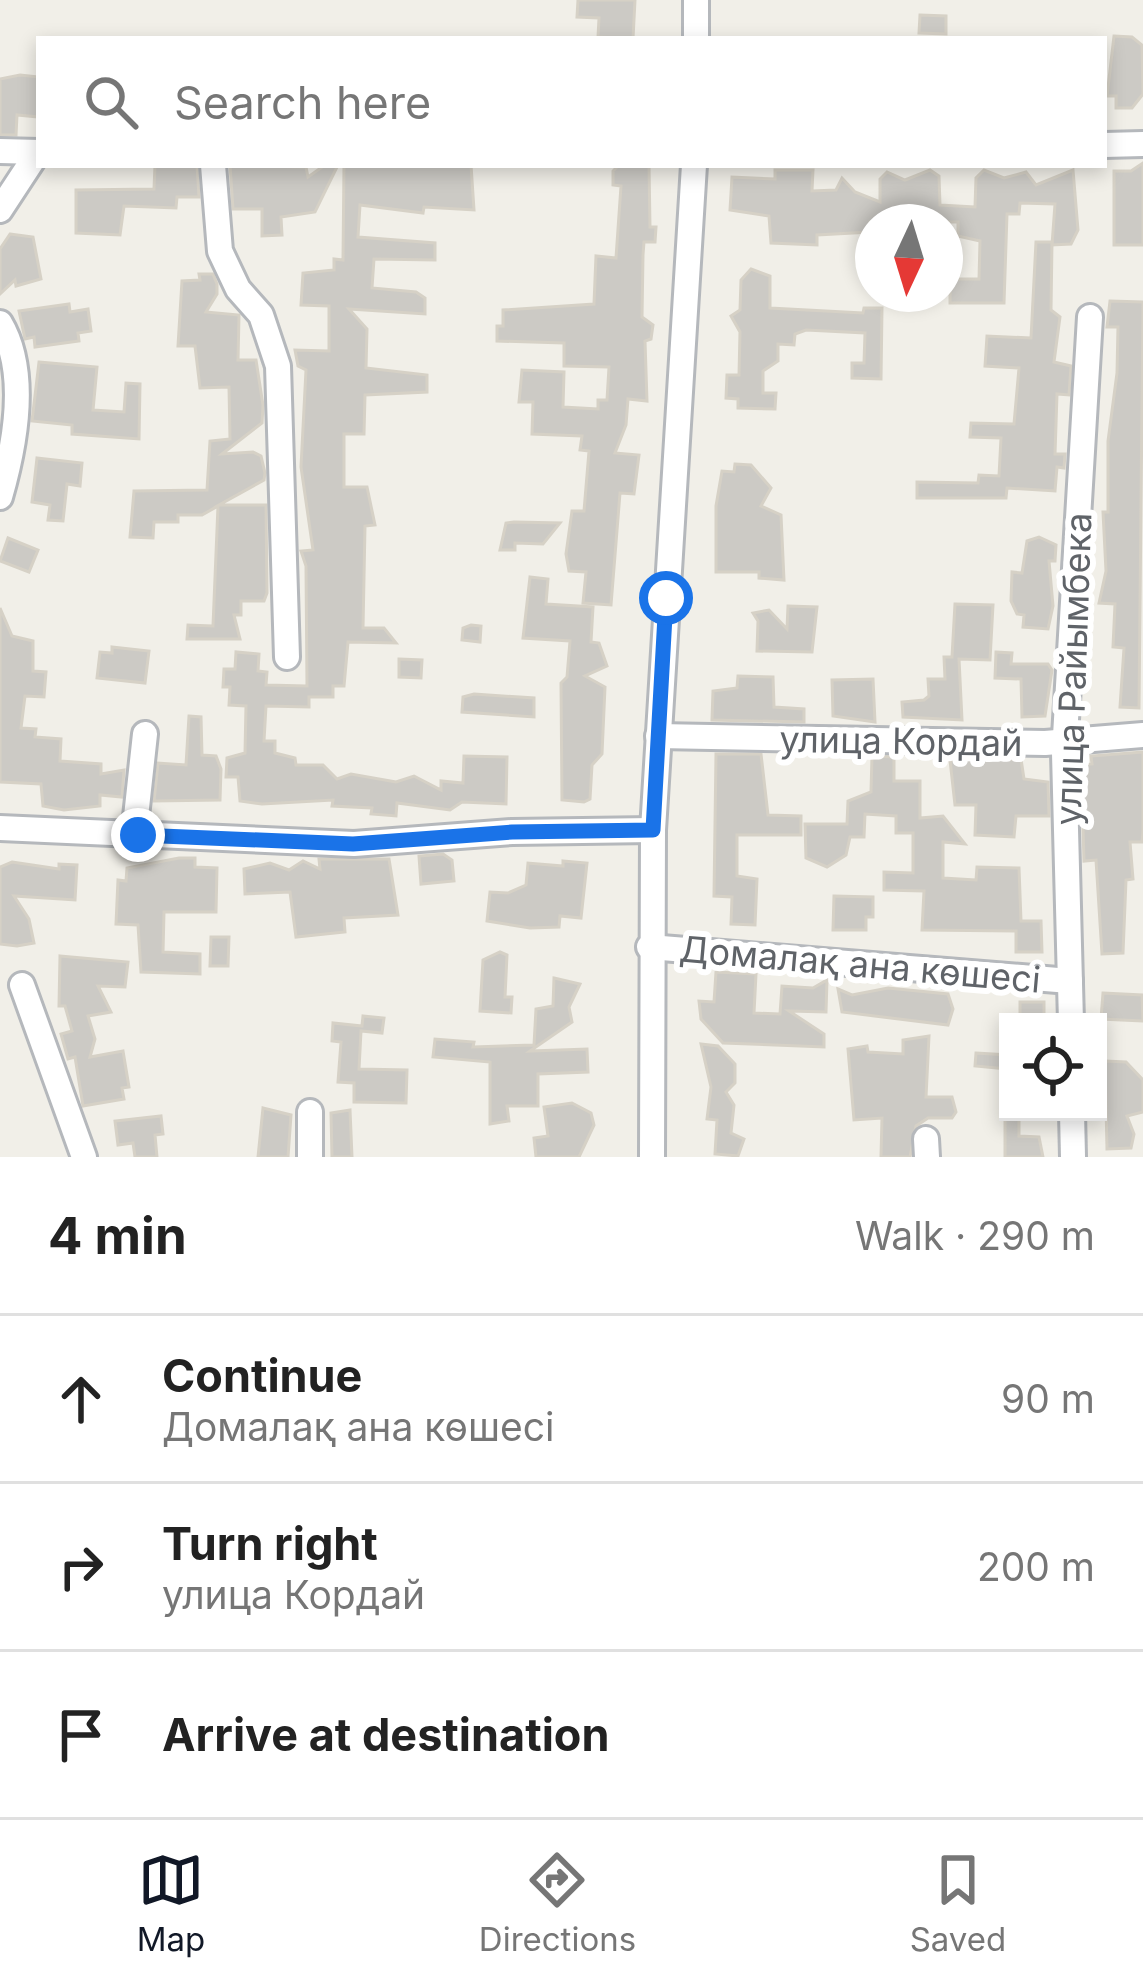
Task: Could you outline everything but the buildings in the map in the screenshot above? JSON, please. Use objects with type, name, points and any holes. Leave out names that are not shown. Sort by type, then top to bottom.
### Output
[{"type":"street","points":[[695,36],[696,0]]},
{"type":"street","points":[[1107,145],[1143,144]]},
{"type":"street","points":[[0,152],[36,152]]},
{"type":"street","points":[[0,210],[36,155]]},
{"type":"street","points":[[213,168],[220,251],[238,289],[261,315],[278,366],[287,657]]},
{"type":"street","name":"Домалақ ана көшесі","points":[[652,1157],[653,830],[694,168]]},
{"type":"street","name":"улица Райымбека","points":[[1071,1013],[1066,741],[1090,317]]},
{"type":"street","points":[[0,323],[12,356],[16,410],[0,496]]},
{"type":"street","points":[[134,835],[145,734]]},
{"type":"street","name":"улица Кордай","points":[[658,736],[1066,741],[1143,735]]},
{"type":"street","points":[[4,828],[353,844],[512,832],[653,830]]},
{"type":"street","name":"Домалақ ана көшесі","points":[[650,947],[1070,981]]},
{"type":"street","points":[[22,985],[84,1157]]},
{"type":"street","points":[[310,1112],[310,1157]]},
{"type":"street","points":[[1072,1121],[1072,1157]]},
{"type":"route","points":[[138,835],[353,844],[512,832],[653,830],[666,598]]}]
